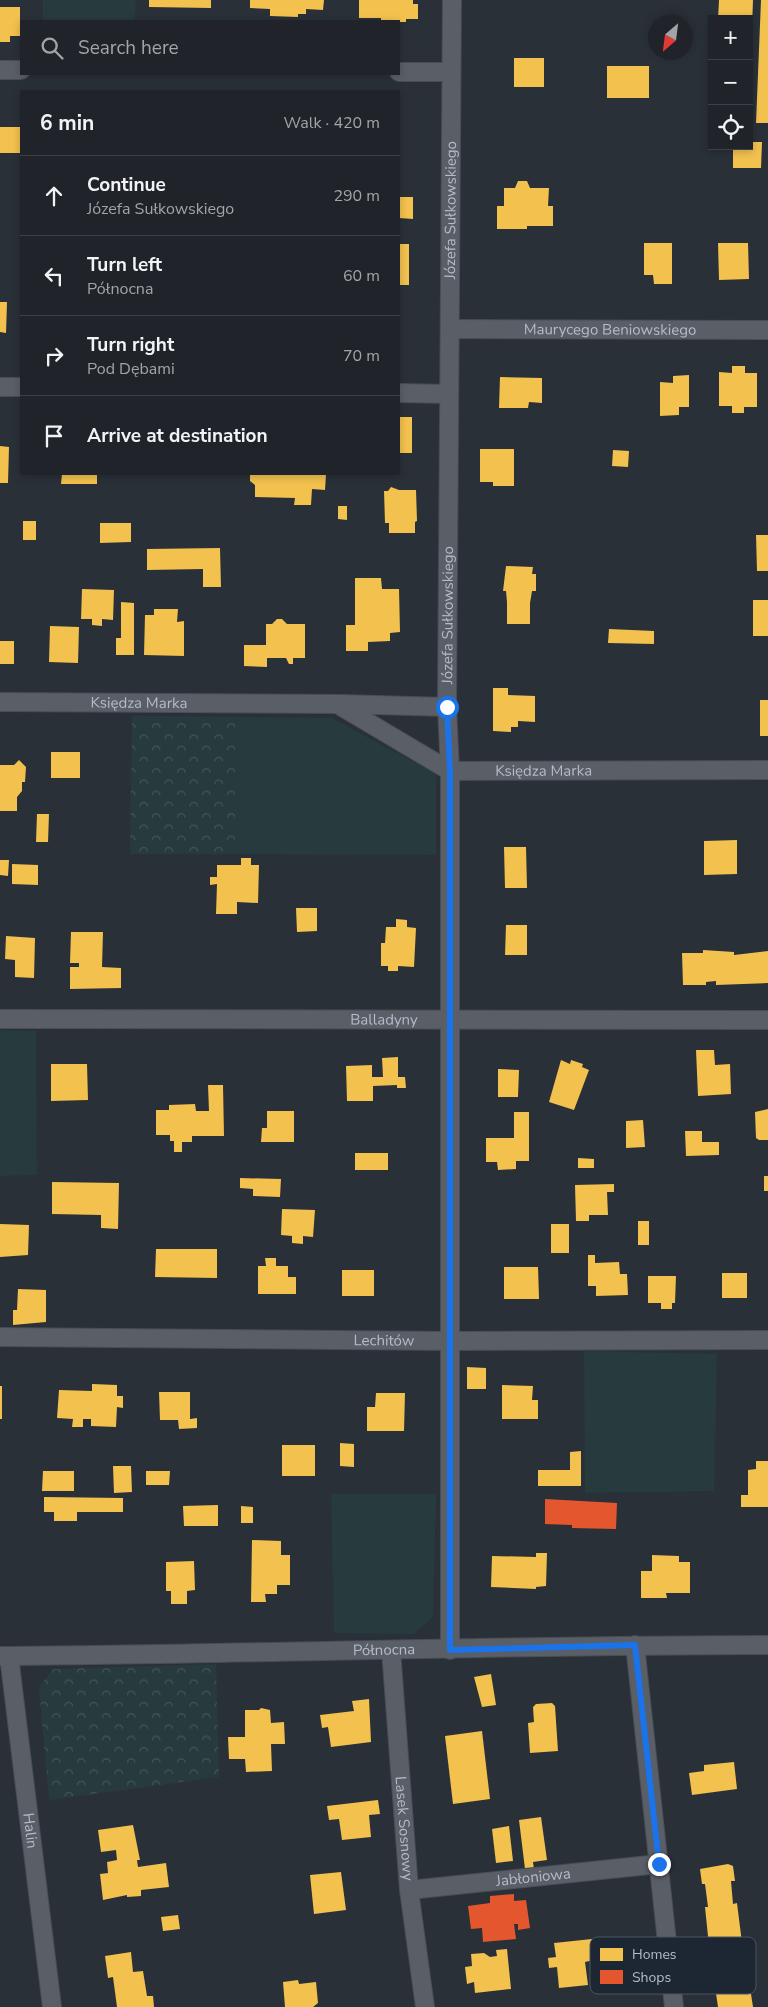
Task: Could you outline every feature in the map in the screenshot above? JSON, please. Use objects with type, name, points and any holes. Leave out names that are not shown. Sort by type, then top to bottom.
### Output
[{"type":"street","name":"Józefa Sułkowskiego","points":[[450,1650],[450,771],[447,707],[452,0]]},
{"type":"street","points":[[0,70],[20,70]]},
{"type":"street","points":[[400,72],[451,72]]},
{"type":"street","name":"Maurycego Beniowskiego","points":[[451,330],[768,330]]},
{"type":"street","points":[[0,387],[20,387]]},
{"type":"street","points":[[400,393],[449,394]]},
{"type":"street","name":"Księdza Marka","points":[[0,702],[337,704],[447,707]]},
{"type":"street","points":[[337,704],[450,771]]},
{"type":"street","name":"Księdza Marka","points":[[450,771],[768,770]]},
{"type":"street","name":"Balladyny","points":[[0,1020],[768,1020]]},
{"type":"street","name":"Lechitów","points":[[0,1337],[450,1341],[768,1340]]},
{"type":"street","name":"Północna","points":[[5,1656],[768,1644]]},
{"type":"street","points":[[635,1645],[667,1937]]},
{"type":"street","name":"Lasek Sosnowy","points":[[391,1650],[409,1890],[424,2007]]},
{"type":"street","name":"Halin","points":[[5,1656],[52,2007]]},
{"type":"street","name":"Jabłoniowa","points":[[409,1890],[659,1864]]},
{"type":"street","points":[[673,1994],[674,2007]]},
{"type":"green space","points":[[43,0],[136,0],[135,20],[43,20]]},
{"type":"green space","points":[[132,716],[235,717],[235,854],[130,854]]},
{"type":"green space","points":[[235,717],[332,718],[436,774],[436,855],[235,854]]},
{"type":"green space","points":[[0,1030],[36,1031],[37,1175],[0,1176]]},
{"type":"green space","points":[[584,1351],[717,1354],[714,1491],[585,1493]]},
{"type":"green space","points":[[331,1494],[436,1494],[433,1617],[414,1634],[334,1633]]},
{"type":"green space","points":[[216,1664],[219,1777],[49,1800],[39,1687],[53,1669]]},
{"type":"building: Homes","points":[[149,0],[211,0],[211,8],[149,7]]},
{"type":"building: Homes","points":[[250,0],[324,0],[323,10],[306,9],[306,14],[298,14],[298,17],[270,16],[270,9],[250,8]]},
{"type":"building: Homes","points":[[359,0],[413,0],[413,4],[418,4],[418,19],[406,19],[406,22],[400,22],[400,20],[381,20],[381,18],[359,18]]},
{"type":"building: Homes","points":[[719,0],[753,0],[752,15],[718,15]]},
{"type":"building: Homes","points":[[761,0],[768,0],[768,123],[756,123]]},
{"type":"building: Homes","points":[[0,7],[20,7],[20,36],[10,36],[10,42],[0,42]]},
{"type":"building: Homes","points":[[514,58],[544,58],[544,87],[514,87]]},
{"type":"building: Homes","points":[[607,66],[649,66],[649,98],[607,98]]},
{"type":"building: Homes","points":[[0,127],[20,127],[20,153],[0,153]]},
{"type":"building: Homes","points":[[753,142],[762,142],[761,168],[733,168],[733,150],[753,150]]},
{"type":"building: Homes","points":[[518,181],[527,181],[530,188],[549,188],[548,206],[553,206],[553,226],[527,226],[527,229],[497,229],[497,206],[504,206],[504,188],[515,188]]},
{"type":"building: Homes","points":[[400,197],[413,197],[413,219],[400,218]]},
{"type":"building: Homes","points":[[644,243],[672,243],[672,284],[654,284],[653,275],[644,275]]},
{"type":"building: Homes","points":[[718,243],[748,243],[749,279],[719,280]]},
{"type":"building: Homes","points":[[400,244],[409,244],[409,285],[400,285]]},
{"type":"building: Homes","points":[[0,302],[7,302],[6,333],[0,332]]},
{"type":"building: Homes","points":[[732,366],[745,366],[745,373],[757,373],[757,407],[744,407],[744,413],[732,413],[732,406],[719,406],[719,372],[732,373]]},
{"type":"building: Homes","points":[[689,375],[689,407],[679,407],[679,415],[660,416],[660,382],[673,383],[673,376]]},
{"type":"building: Homes","points":[[500,377],[542,378],[542,403],[529,402],[528,408],[499,408]]},
{"type":"building: Homes","points":[[400,417],[412,417],[412,453],[400,453]]},
{"type":"building: Homes","points":[[0,446],[9,447],[8,483],[0,483]]},
{"type":"building: Homes","points":[[480,449],[514,449],[514,486],[493,486],[493,482],[480,482]]},
{"type":"building: Homes","points":[[613,450],[629,451],[628,467],[612,466]]},
{"type":"building: Homes","points":[[62,475],[97,475],[97,484],[61,484]]},
{"type":"building: Homes","points":[[250,475],[326,475],[325,490],[312,489],[311,505],[294,505],[295,498],[255,497],[255,485],[250,481]]},
{"type":"building: Homes","points":[[391,487],[399,490],[416,490],[417,521],[415,522],[415,533],[389,533],[389,523],[385,523],[384,491],[388,491]]},
{"type":"building: Homes","points":[[338,506],[347,506],[347,520],[338,519]]},
{"type":"building: Homes","points":[[23,521],[36,521],[36,540],[23,540]]},
{"type":"building: Homes","points":[[100,523],[131,523],[131,542],[100,543]]},
{"type":"building: Homes","points":[[756,535],[768,535],[768,571],[757,571]]},
{"type":"building: Homes","points":[[220,548],[221,587],[203,587],[203,569],[147,570],[147,549]]},
{"type":"building: Homes","points":[[506,566],[533,567],[532,574],[536,574],[536,591],[532,591],[530,603],[530,624],[507,624],[506,591],[503,591]]},
{"type":"building: Homes","points":[[355,578],[381,578],[382,589],[399,589],[400,632],[390,633],[390,641],[368,642],[368,651],[346,651],[346,625],[355,625]]},
{"type":"building: Homes","points":[[82,589],[114,590],[113,620],[102,619],[102,626],[92,625],[92,619],[81,619]]},
{"type":"building: Homes","points":[[753,600],[768,600],[768,636],[753,636]]},
{"type":"building: Homes","points":[[121,602],[134,603],[134,655],[116,655],[116,638],[121,638]]},
{"type":"building: Homes","points":[[154,609],[178,609],[177,622],[184,621],[184,656],[144,655],[145,615],[154,615]]},
{"type":"building: Homes","points":[[277,619],[282,619],[287,624],[305,624],[305,658],[293,658],[293,664],[289,664],[286,658],[267,658],[267,667],[244,666],[244,645],[266,645],[266,624],[272,624]]},
{"type":"building: Homes","points":[[50,626],[79,627],[78,663],[49,662]]},
{"type":"building: Homes","points":[[609,629],[654,631],[654,644],[608,643]]},
{"type":"building: Homes","points":[[0,641],[14,641],[14,664],[0,664]]},
{"type":"building: Homes","points":[[493,688],[508,688],[508,695],[535,696],[535,722],[518,721],[518,727],[511,727],[511,732],[493,731]]},
{"type":"building: Homes","points":[[760,700],[768,700],[768,736],[760,736]]},
{"type":"building: Homes","points":[[51,752],[80,752],[80,778],[51,778]]},
{"type":"building: Homes","points":[[19,760],[26,767],[25,782],[22,782],[22,791],[17,797],[17,811],[0,811],[0,765],[14,765]]},
{"type":"building: Homes","points":[[37,814],[49,814],[48,842],[36,842]]},
{"type":"building: Homes","points":[[737,840],[737,874],[704,875],[704,841]]},
{"type":"building: Homes","points":[[504,847],[526,847],[527,888],[505,888]]},
{"type":"building: Homes","points":[[241,858],[251,858],[251,865],[259,865],[258,903],[237,902],[237,914],[216,914],[217,884],[210,885],[210,877],[217,877],[217,865],[241,865]]},
{"type":"building: Homes","points":[[0,860],[9,860],[8,876],[0,875]]},
{"type":"building: Homes","points":[[12,864],[38,865],[38,885],[12,884]]},
{"type":"building: Homes","points":[[296,908],[317,908],[317,931],[297,932]]},
{"type":"building: Homes","points":[[396,919],[407,920],[407,927],[416,928],[414,967],[398,966],[398,971],[388,971],[388,966],[381,966],[381,943],[385,943],[386,927],[396,927]]},
{"type":"building: Homes","points":[[506,925],[527,925],[527,955],[505,955]]},
{"type":"building: Homes","points":[[71,932],[103,932],[102,967],[121,968],[121,988],[70,989],[70,967],[79,967],[79,963],[70,963]]},
{"type":"building: Homes","points":[[6,936],[35,938],[34,978],[15,977],[15,960],[5,959]]},
{"type":"building: Homes","points":[[703,950],[734,952],[734,955],[768,951],[768,983],[716,985],[716,981],[706,982],[706,985],[683,985],[682,953],[703,953]]},
{"type":"building: Homes","points":[[696,1050],[714,1050],[715,1065],[730,1064],[731,1094],[698,1096]]},
{"type":"building: Homes","points":[[398,1057],[398,1077],[405,1077],[406,1088],[397,1088],[397,1085],[373,1086],[373,1101],[347,1101],[346,1066],[372,1065],[372,1077],[383,1077],[382,1058]]},
{"type":"building: Homes","points":[[561,1060],[570,1064],[571,1060],[583,1064],[582,1067],[589,1070],[574,1110],[549,1102]]},
{"type":"building: Homes","points":[[51,1064],[87,1064],[88,1100],[51,1101]]},
{"type":"building: Homes","points":[[498,1069],[519,1070],[518,1097],[498,1097]]},
{"type":"building: Homes","points":[[208,1085],[223,1085],[224,1136],[192,1136],[192,1142],[182,1142],[182,1152],[174,1152],[174,1141],[170,1141],[170,1135],[156,1135],[156,1110],[169,1110],[169,1105],[195,1104],[196,1111],[209,1111]]},
{"type":"building: Homes","points":[[768,1109],[768,1140],[759,1140],[756,1138],[755,1112]]},
{"type":"building: Homes","points":[[267,1111],[294,1111],[294,1142],[261,1142],[262,1128],[267,1128]]},
{"type":"building: Homes","points":[[514,1112],[529,1112],[529,1161],[516,1161],[516,1169],[498,1170],[497,1162],[486,1162],[486,1138],[514,1138]]},
{"type":"building: Homes","points":[[643,1120],[645,1147],[626,1148],[626,1121]]},
{"type":"building: Homes","points":[[685,1131],[702,1131],[702,1142],[719,1142],[719,1155],[686,1156]]},
{"type":"building: Homes","points":[[355,1153],[388,1153],[388,1170],[355,1170]]},
{"type":"building: Homes","points":[[578,1158],[594,1159],[594,1168],[578,1168]]},
{"type":"building: Homes","points":[[764,1176],[768,1176],[768,1191],[764,1191]]},
{"type":"building: Homes","points":[[240,1178],[281,1179],[280,1197],[253,1196],[253,1189],[240,1188]]},
{"type":"building: Homes","points":[[52,1182],[119,1183],[118,1229],[101,1228],[101,1215],[52,1214]]},
{"type":"building: Homes","points":[[614,1184],[614,1192],[607,1192],[608,1215],[589,1215],[589,1221],[576,1221],[575,1185]]},
{"type":"building: Homes","points":[[282,1209],[315,1210],[313,1237],[303,1236],[303,1244],[292,1243],[292,1236],[281,1235]]},
{"type":"building: Homes","points":[[638,1221],[649,1221],[649,1245],[638,1245]]},
{"type":"building: Homes","points":[[0,1224],[29,1225],[28,1255],[0,1257]]},
{"type":"building: Homes","points":[[551,1224],[569,1224],[569,1253],[551,1253]]},
{"type":"building: Homes","points":[[156,1249],[217,1249],[217,1278],[155,1277]]},
{"type":"building: Homes","points":[[588,1255],[595,1255],[595,1263],[619,1262],[620,1274],[627,1274],[628,1295],[596,1296],[596,1286],[588,1286]]},
{"type":"building: Homes","points":[[265,1258],[276,1258],[276,1266],[288,1266],[288,1277],[296,1277],[296,1294],[258,1294],[258,1266],[266,1266]]},
{"type":"building: Homes","points":[[504,1267],[538,1267],[539,1299],[504,1299]]},
{"type":"building: Homes","points":[[342,1270],[374,1270],[374,1296],[342,1296]]},
{"type":"building: Homes","points":[[722,1273],[747,1273],[747,1298],[722,1298]]},
{"type":"building: Homes","points":[[648,1276],[676,1276],[675,1303],[672,1303],[672,1309],[661,1309],[661,1303],[648,1303]]},
{"type":"building: Homes","points":[[18,1289],[46,1290],[46,1322],[13,1325],[13,1310],[17,1310]]},
{"type":"building: Homes","points":[[467,1367],[486,1368],[486,1389],[467,1389]]},
{"type":"building: Homes","points":[[92,1384],[117,1385],[117,1396],[123,1396],[123,1408],[117,1407],[116,1427],[91,1426],[91,1419],[83,1419],[83,1427],[72,1427],[73,1419],[57,1418],[59,1390],[92,1391]]},
{"type":"building: Homes","points":[[502,1385],[533,1386],[532,1400],[538,1400],[538,1419],[502,1419]]},
{"type":"building: Homes","points":[[0,1386],[2,1386],[2,1419],[0,1419]]},
{"type":"building: Homes","points":[[159,1392],[190,1392],[190,1419],[197,1418],[197,1428],[179,1429],[178,1420],[160,1420]]},
{"type":"building: Homes","points":[[376,1393],[405,1393],[404,1431],[367,1431],[367,1407],[375,1407]]},
{"type":"building: Homes","points":[[340,1443],[354,1444],[354,1467],[340,1466]]},
{"type":"building: Homes","points":[[282,1445],[315,1445],[315,1476],[282,1476]]},
{"type":"building: Homes","points":[[581,1451],[581,1486],[538,1486],[538,1470],[570,1470],[570,1452]]},
{"type":"building: Homes","points":[[756,1461],[768,1461],[768,1507],[741,1507],[741,1495],[748,1495],[748,1470],[756,1469]]},
{"type":"building: Homes","points":[[113,1466],[131,1466],[132,1492],[114,1493]]},
{"type":"building: Homes","points":[[43,1471],[74,1471],[74,1491],[42,1491]]},
{"type":"building: Homes","points":[[146,1471],[170,1471],[169,1485],[146,1485]]},
{"type":"building: Homes","points":[[44,1497],[123,1498],[123,1512],[77,1512],[77,1521],[54,1521],[54,1512],[44,1512]]},
{"type":"building: Homes","points":[[218,1505],[218,1526],[184,1526],[183,1506]]},
{"type":"building: Homes","points":[[241,1506],[253,1507],[253,1523],[241,1523]]},
{"type":"building: Homes","points":[[252,1540],[281,1541],[281,1555],[290,1555],[290,1585],[277,1585],[277,1594],[265,1594],[266,1602],[251,1602]]},
{"type":"building: Homes","points":[[536,1553],[547,1553],[546,1586],[536,1587],[536,1589],[491,1587],[492,1556],[536,1557]]},
{"type":"building: Homes","points":[[652,1555],[679,1556],[679,1562],[690,1562],[690,1593],[666,1593],[667,1598],[641,1598],[641,1571],[652,1571]]},
{"type":"building: Homes","points":[[194,1561],[195,1590],[187,1591],[187,1604],[171,1604],[171,1591],[166,1591],[166,1562]]},
{"type":"building: Homes","points":[[491,1674],[496,1705],[482,1707],[474,1677]]},
{"type":"building: Homes","points":[[369,1699],[371,1742],[331,1747],[328,1727],[322,1728],[320,1715],[354,1711],[352,1701]]},
{"type":"building: Homes","points":[[552,1703],[555,1706],[558,1751],[530,1753],[528,1723],[534,1722],[533,1707],[536,1704]]},
{"type":"building: Homes","points":[[261,1708],[270,1710],[271,1723],[284,1722],[285,1744],[271,1744],[272,1771],[246,1772],[245,1759],[229,1759],[228,1737],[245,1737],[245,1710],[259,1710]]},
{"type":"building: Homes","points":[[482,1731],[490,1799],[453,1804],[445,1736]]},
{"type":"building: Homes","points":[[734,1762],[737,1789],[692,1795],[689,1773],[704,1771],[704,1765]]},
{"type":"building: Homes","points":[[378,1800],[380,1814],[369,1815],[371,1837],[342,1840],[339,1819],[329,1820],[327,1806]]},
{"type":"building: Homes","points":[[541,1817],[547,1860],[533,1862],[534,1869],[525,1869],[519,1820]]},
{"type":"building: Homes","points":[[133,1825],[140,1860],[137,1860],[138,1867],[166,1863],[169,1887],[141,1890],[141,1896],[127,1897],[127,1895],[103,1900],[100,1874],[108,1873],[107,1862],[117,1860],[116,1850],[101,1852],[98,1830]]},
{"type":"building: Homes","points":[[509,1826],[513,1861],[496,1863],[492,1829]]},
{"type":"building: Homes","points":[[728,1864],[733,1866],[735,1881],[731,1881],[733,1904],[737,1903],[741,1937],[708,1937],[705,1907],[708,1907],[705,1884],[702,1884],[700,1869]]},
{"type":"building: Homes","points":[[341,1872],[346,1910],[314,1914],[310,1875]]},
{"type":"building: Homes","points":[[178,1915],[180,1929],[163,1931],[161,1917]]},
{"type":"building: Homes","points":[[590,1939],[590,1961],[585,1962],[588,1985],[559,1988],[557,1967],[549,1968],[548,1958],[556,1957],[554,1943]]},
{"type":"building: Homes","points":[[507,1949],[511,1989],[475,1993],[474,1982],[467,1984],[465,1967],[472,1966],[471,1954],[484,1953],[490,1957],[497,1956],[496,1950]]},
{"type":"building: Homes","points":[[131,1952],[133,1972],[143,1971],[147,1996],[153,1996],[154,2007],[117,2007],[113,1977],[108,1978],[105,1956]]},
{"type":"building: Homes","points":[[298,1980],[299,1984],[316,1982],[318,2003],[313,2007],[285,2007],[283,1982]]},
{"type":"building: Homes","points":[[716,1994],[751,1994],[753,2007],[718,2007]]},
{"type":"building: Shops","points":[[545,1499],[617,1503],[616,1529],[572,1528],[572,1525],[545,1524]]},
{"type":"building: Shops","points":[[514,1894],[514,1901],[526,1900],[530,1928],[518,1930],[518,1924],[514,1924],[516,1939],[483,1942],[482,1928],[471,1929],[468,1906],[490,1903],[490,1896]]},
{"type":"route","points":[[447,707],[450,771],[450,1650],[635,1645],[659,1864]]}]
